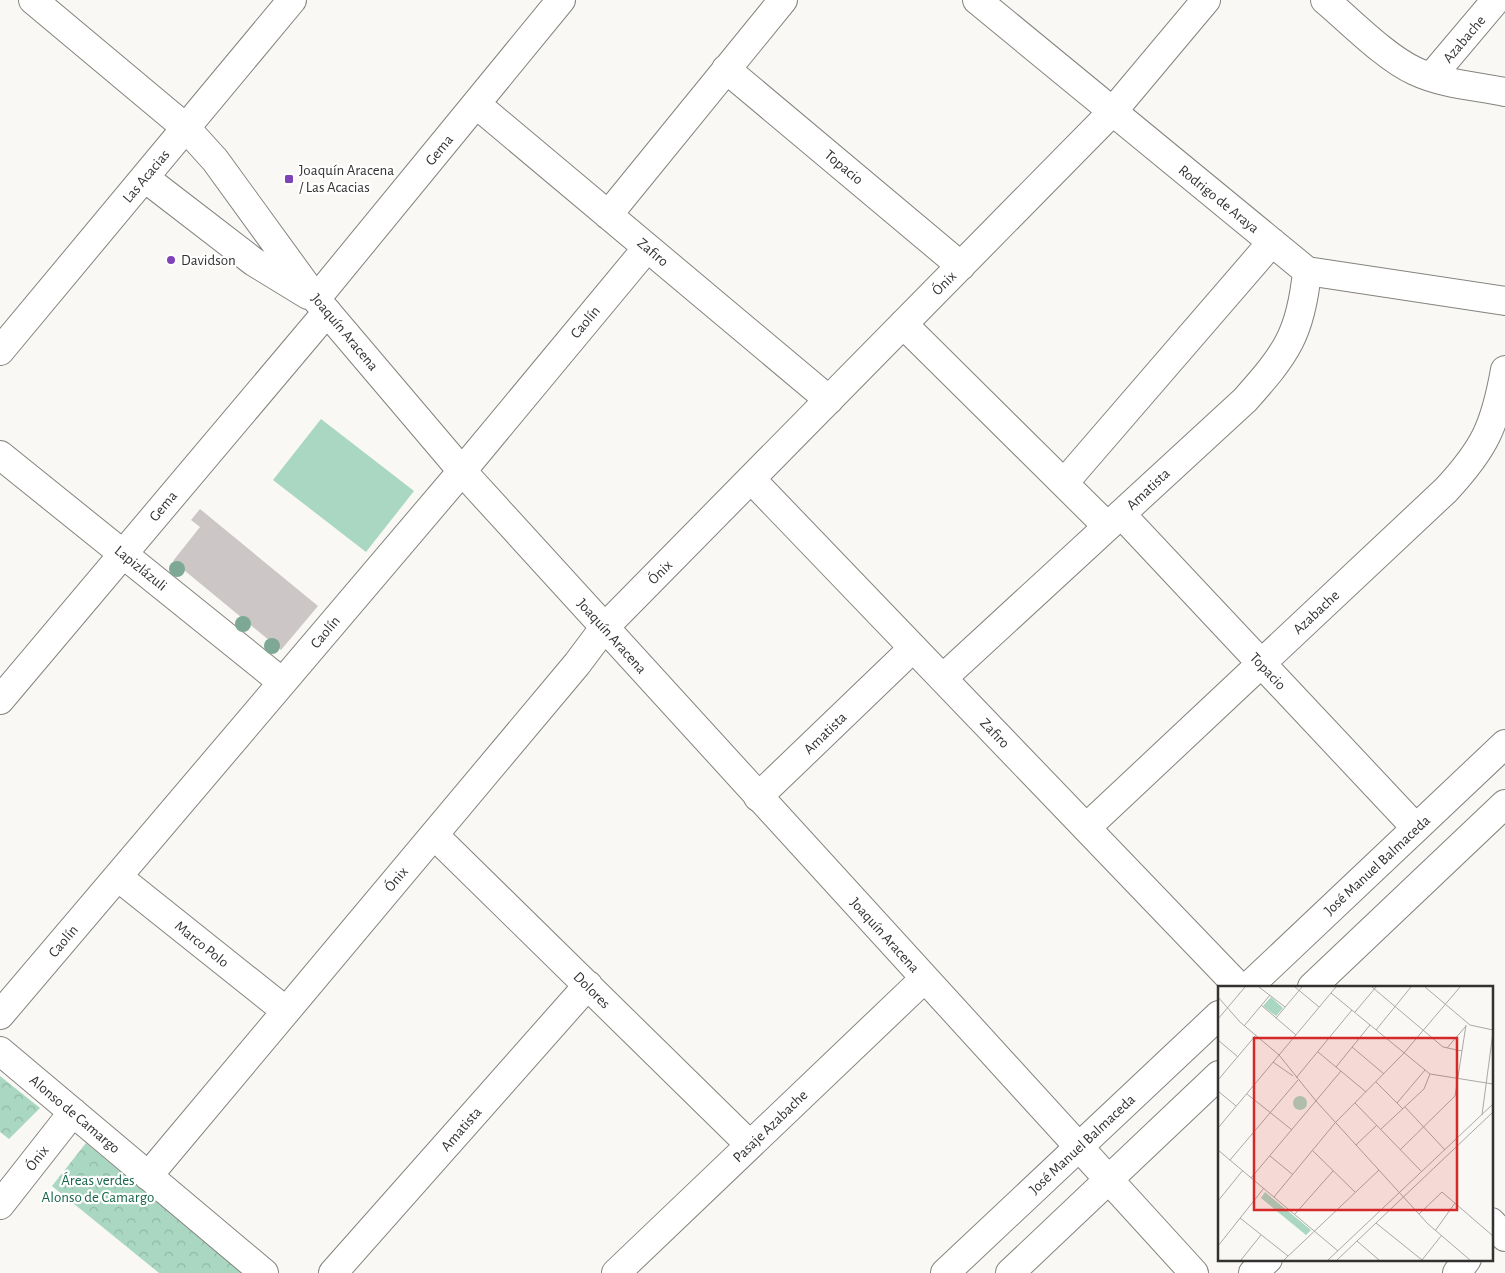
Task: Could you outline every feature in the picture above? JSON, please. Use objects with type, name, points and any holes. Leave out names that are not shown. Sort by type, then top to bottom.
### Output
[{"type":"street","name":"Joaquín Aracena","points":[[33,0],[186,128],[215,160],[322,305],[462,471],[1194,1273]]},
{"type":"street","name":"Las Acacias","points":[[0,351],[292,0]]},
{"type":"street","name":"Gema","points":[[0,700],[123,554],[322,305],[476,104],[562,0]]},
{"type":"street","points":[[608,214],[783,0]]},
{"type":"street","name":"Rodrigo de Araya","points":[[977,0],[1308,271]]},
{"type":"street","name":"Ónix","points":[[148,1176],[434,835],[604,628],[1113,111],[1206,0]]},
{"type":"street","points":[[1325,0],[1403,65],[1431,77],[1505,92]]},
{"type":"street","name":"Azabache","points":[[1431,77],[1496,0]]},
{"type":"street","name":"Topacio","points":[[726,69],[961,266]]},
{"type":"street","name":"Zafiro","points":[[476,104],[829,400]]},
{"type":"street","points":[[145,178],[254,262],[322,305]]},
{"type":"street","points":[[1064,483],[1272,242]]},
{"type":"street","name":"Caolín","points":[[0,1015],[462,471],[648,248]]},
{"type":"street","points":[[1308,271],[1505,300]]},
{"type":"street","name":"Amatista","points":[[943,678],[1245,400],[1277,364],[1289,347],[1301,317],[1308,271]]},
{"type":"street","name":"Topacio","points":[[904,324],[1064,483],[1114,520],[1261,664],[1416,828]]},
{"type":"street","name":"Azabache","points":[[1086,828],[1446,490],[1469,464],[1490,433],[1499,402],[1505,370]]},
{"type":"street","name":"Lapizlázuli","points":[[0,455],[282,682]]},
{"type":"street","name":"Zafiro","points":[[751,479],[1238,986]]},
{"type":"street","name":"Amatista","points":[[758,797],[913,648]]},
{"type":"street","name":"José Manuel Balmaceda","points":[[1249,986],[1505,744]]},
{"type":"street","points":[[1313,986],[1505,804]]},
{"type":"street","name":"Dolores","points":[[434,835],[750,1145]]},
{"type":"street","name":"Marco Polo","points":[[118,876],[286,1011]]},
{"type":"street","name":"Pasaje Azabache","points":[[616,1273],[924,979]]},
{"type":"street","name":"Amatista","points":[[334,1273],[588,985]]},
{"type":"street","name":"José Manuel Balmaceda","points":[[946,1273],[1218,1016]]},
{"type":"street","name":"Alonso de Camargo","points":[[0,1051],[264,1273]]},
{"type":"street","points":[[1010,1273],[1218,1076]]},
{"type":"street","name":"Ónix","points":[[0,1205],[73,1112]]},
{"type":"street","points":[[1253,1273],[1267,1260]]},
{"type":"street","points":[[1457,1273],[1466,1260]]},
{"type":"green space","points":[[321,419],[414,491],[366,552],[273,480]]},
{"type":"green space","points":[[0,1076],[40,1108],[9,1139],[0,1132]]},
{"type":"green space","name":"Áreas verdes Alonso de Camargo","points":[[86,1143],[242,1273],[159,1273],[52,1186]]},
{"type":"building","points":[[200,509],[318,606],[281,650],[173,561],[200,527],[191,520]]},
{"type":"place","name":"Joaquín Aracena / Las Acacias","points":[[289,179]]},
{"type":"place","name":"Davidson","points":[[171,260]]}]
